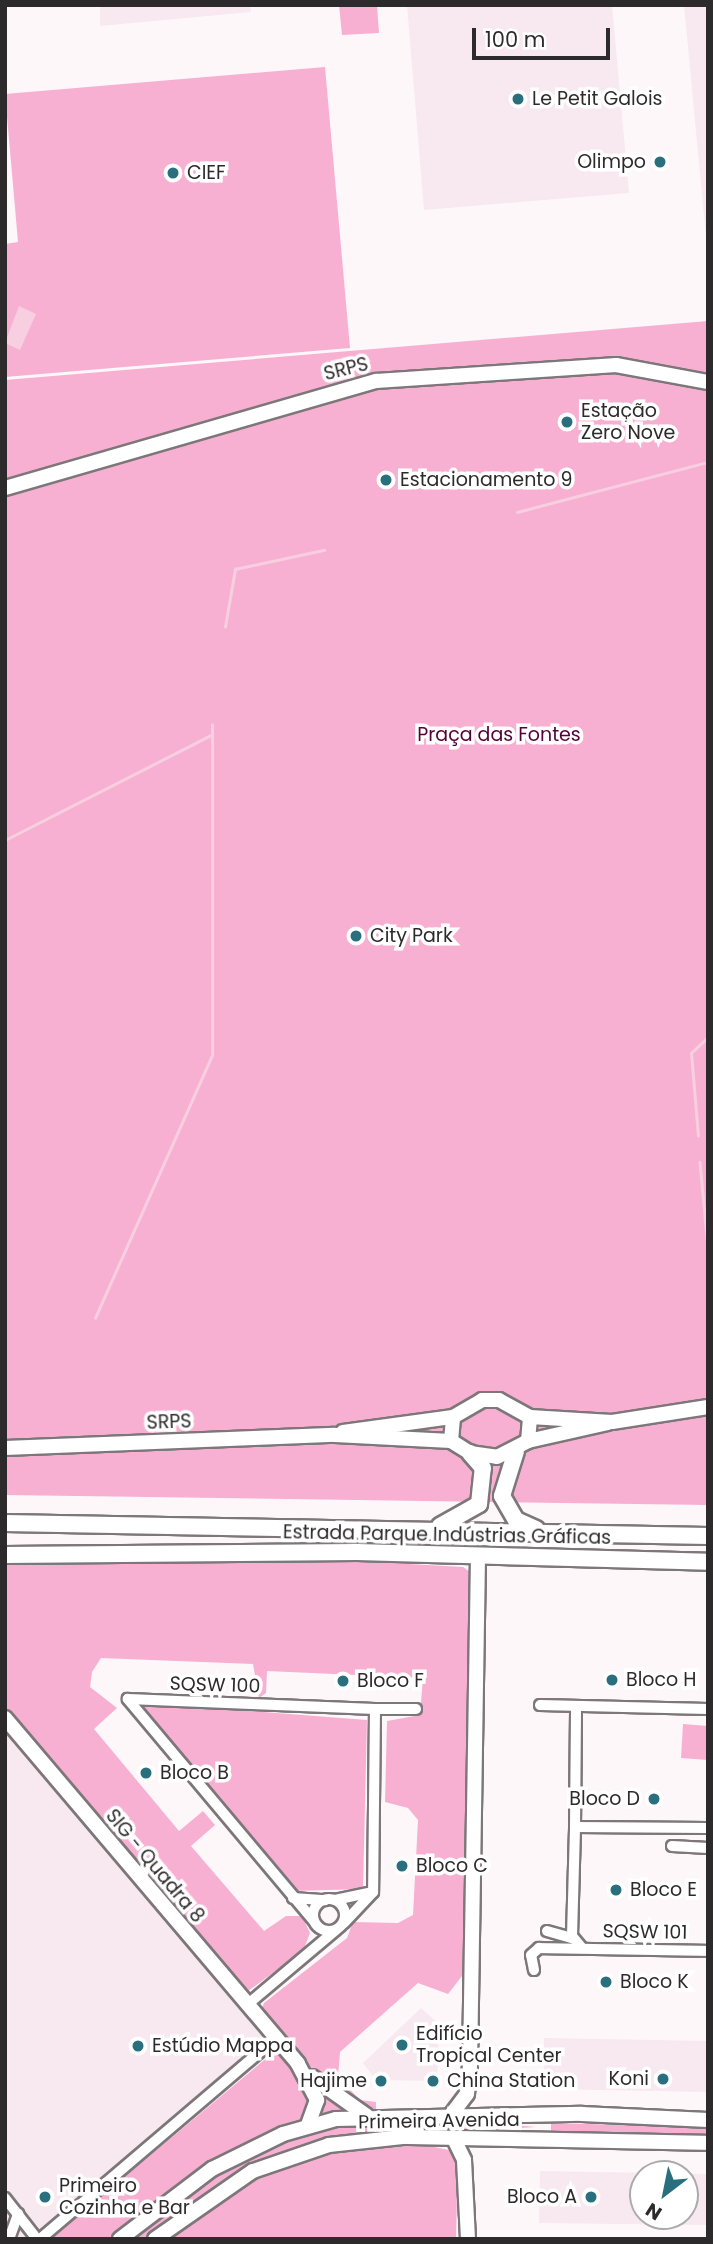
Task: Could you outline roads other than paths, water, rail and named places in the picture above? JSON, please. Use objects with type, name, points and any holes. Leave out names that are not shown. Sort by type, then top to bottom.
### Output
[{"type":"main road","name":"SRPS","points":[[5,488],[376,381],[616,365],[708,382]]},
{"type":"main road","name":"SRPS","points":[[335,1435],[453,1417],[482,1400],[507,1402],[530,1417],[612,1422]]},
{"type":"main road","name":"SRPS","points":[[5,1448],[335,1435],[451,1441],[470,1453],[498,1457],[522,1446],[612,1422],[708,1407]]},
{"type":"main road","points":[[451,1441],[453,1417]]},
{"type":"main road","points":[[530,1417],[522,1446],[504,1476],[505,1505],[523,1525],[555,1533]]},
{"type":"main road","points":[[423,1530],[449,1524],[479,1504],[483,1468],[470,1453]]},
{"type":"main road","name":"Estrada Parque Indústrias Gráficas","points":[[5,1522],[708,1536]]},
{"type":"main road","points":[[185,1553],[225,1527]]},
{"type":"main road","name":"Estrada Parque Indústrias Gráficas","points":[[5,1555],[478,1555],[708,1562]]},
{"type":"main road","points":[[451,2115],[468,2086],[478,1555]]},
{"type":"main road","name":"SIG - Quadra 8","points":[[5,1718],[298,2064],[317,2100],[308,2125]]},
{"type":"main road","name":"SIG - Quadra 8","points":[[298,2064],[367,2116]]},
{"type":"main road","points":[[468,2086],[487,2115]]},
{"type":"main road","name":"Primeira Avenida","points":[[120,2239],[190,2182],[308,2125],[367,2116],[487,2115],[708,2120]]},
{"type":"main road","points":[[537,2138],[544,2129],[541,2116]]},
{"type":"main road","points":[[402,2137],[397,2126],[404,2117]]},
{"type":"main road","name":"Primeira Avenida","points":[[155,2239],[253,2171],[329,2145],[402,2137],[708,2143]]},
{"type":"main road","points":[[453,2137],[465,2169],[468,2239]]},
{"type":"main road","points":[[465,2169],[484,2138]]},
{"type":"street","name":"SQSW 100","points":[[315,1924],[128,1699],[375,1709]]},
{"type":"street","points":[[540,1705],[708,1709]]},
{"type":"street","points":[[547,1931],[572,1938],[576,1706]]},
{"type":"street","points":[[248,2004],[340,1926],[373,1892],[375,1709],[416,1709]]},
{"type":"street","points":[[575,1827],[708,1828]]},
{"type":"street","points":[[673,1846],[708,1848]]},
{"type":"street","points":[[313,1949],[316,1906],[330,1900],[373,1892]]},
{"type":"street","points":[[293,1898],[330,1900],[343,1908],[340,1926]]},
{"type":"street","points":[[315,1924],[340,1926]]},
{"type":"street","name":"SQSW 101","points":[[572,1938],[582,1948],[708,1951]]},
{"type":"street","points":[[534,1970],[533,1950],[582,1948]]},
{"type":"street","points":[[5,2198],[38,2239],[276,2038]]},
{"type":"street","points":[[9,2239],[18,2214]]},
{"type":"waterway","points":[[517,512],[708,462]]},
{"type":"waterway","points":[[225,627],[235,569],[324,550]]},
{"type":"waterway","points":[[95,1318],[212,1055],[212,725]]},
{"type":"waterway","points":[[5,840],[211,735]]},
{"type":"waterway","points":[[698,1136],[691,1053],[708,1037]]},
{"type":"waterway","points":[[700,1162],[708,1248]]},
{"type":"place","name":"Le Petit Galois","points":[[518,99]]},
{"type":"place","name":"Olimpo","points":[[660,162]]},
{"type":"place","name":"CIEF","points":[[173,173]]},
{"type":"place","name":"Estação Zero Nove","points":[[567,422]]},
{"type":"place","name":"Estacionamento 9","points":[[386,480]]},
{"type":"place","name":"City Park","points":[[356,936]]},
{"type":"place","name":"Bloco H","points":[[612,1680]]},
{"type":"place","name":"Bloco F","points":[[343,1681]]},
{"type":"place","name":"Bloco B","points":[[146,1773]]},
{"type":"place","name":"Bloco D","points":[[654,1799]]},
{"type":"place","name":"Bloco C","points":[[402,1866]]},
{"type":"place","name":"Bloco E","points":[[616,1890]]},
{"type":"place","name":"Bloco K","points":[[606,1982]]},
{"type":"place","name":"Edifício Tropical Center","points":[[402,2045]]},
{"type":"place","name":"Estúdio Mappa","points":[[138,2046]]},
{"type":"place","name":"Koni","points":[[663,2079]]},
{"type":"place","name":"Hajime","points":[[381,2081]]},
{"type":"place","name":"China Station","points":[[433,2081]]},
{"type":"place","name":"Primeiro Cozinha e Bar","points":[[45,2197]]},
{"type":"place","name":"Bloco A","points":[[591,2197]]},
{"type":"park label","name":"Praça das Fontes","points":[[499,735]]}]
